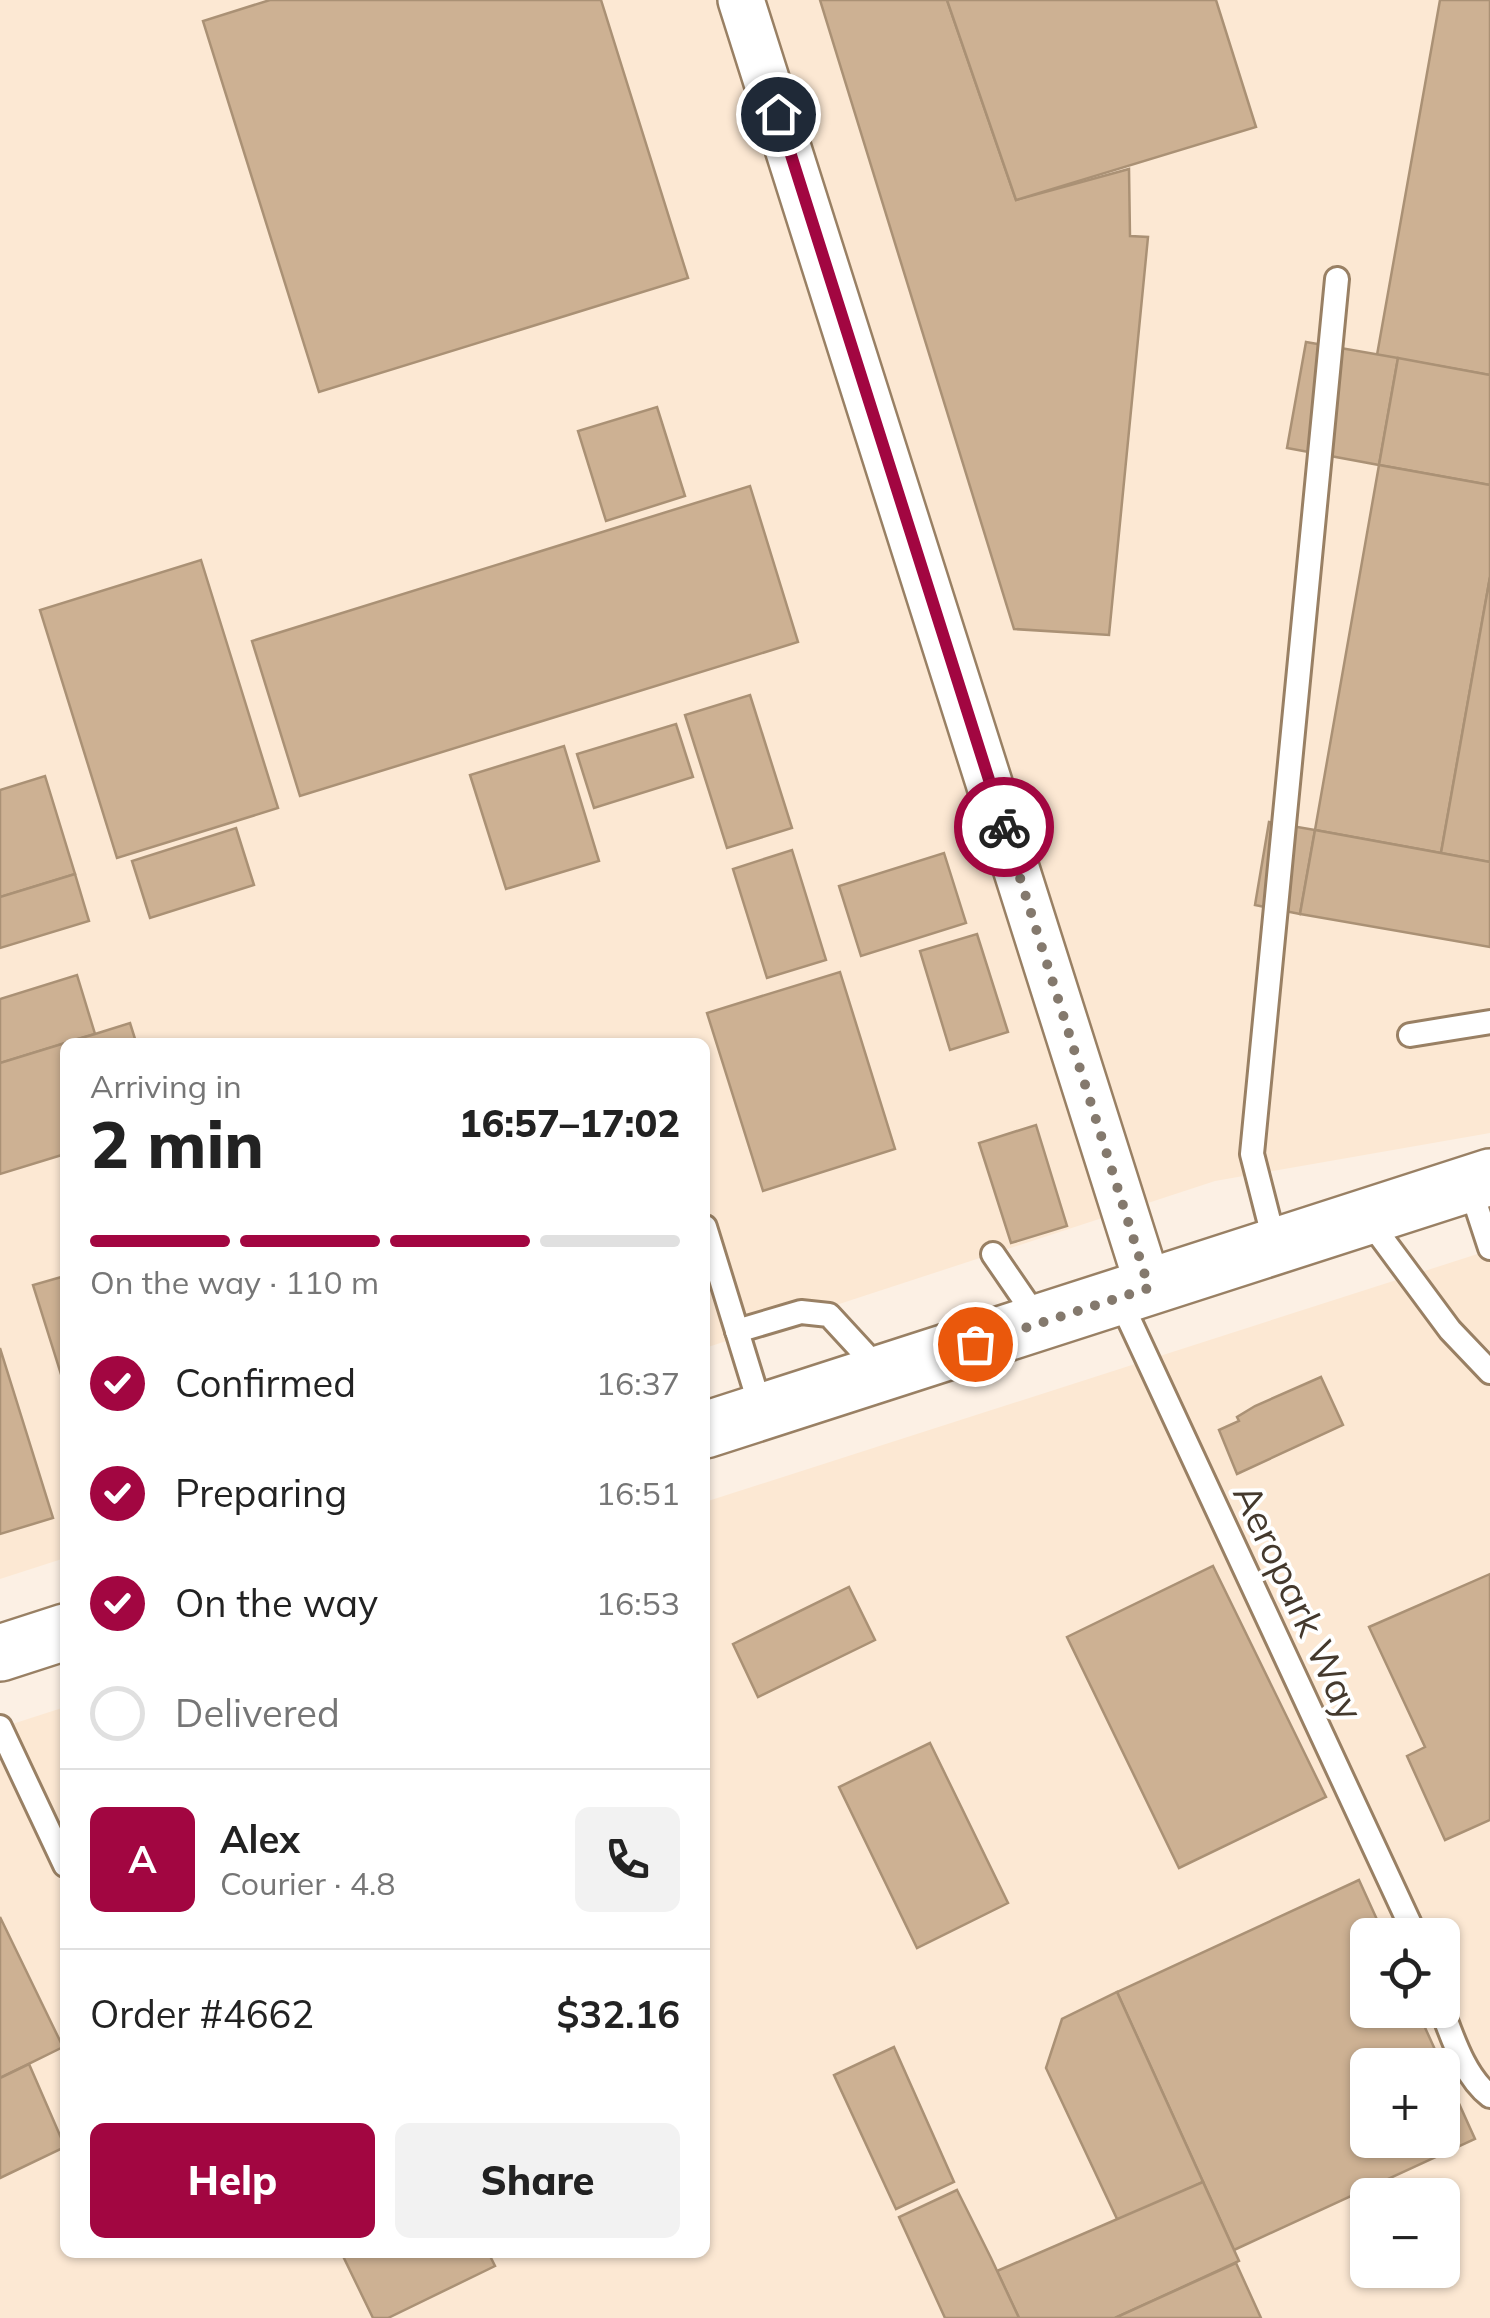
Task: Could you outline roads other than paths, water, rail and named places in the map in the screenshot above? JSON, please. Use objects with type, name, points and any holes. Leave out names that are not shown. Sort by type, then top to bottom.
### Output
[{"type":"street","points":[[742,0],[1134,1293]]},
{"type":"street","points":[[710,1428],[1480,1181]]},
{"type":"street","points":[[0,1653],[60,1634]]},
{"type":"lane","points":[[1276,1248],[1252,1154],[1337,279]]},
{"type":"lane","points":[[1410,1035],[1490,1022]]},
{"type":"lane","points":[[1480,1181],[1490,1248]]},
{"type":"lane","points":[[1367,1218],[1450,1330],[1490,1372]]},
{"type":"lane","points":[[710,1242],[762,1412]]},
{"type":"lane","points":[[993,1254],[1041,1324]]},
{"type":"lane","name":"Aeropark Way","points":[[1134,1293],[1408,1918]]},
{"type":"lane","points":[[737,1330],[801,1312],[829,1316],[857,1344],[876,1376]]},
{"type":"lane","points":[[0,1727],[60,1855]]},
{"type":"lane","points":[[1449,2028],[1479,2088],[1490,2096]]}]
